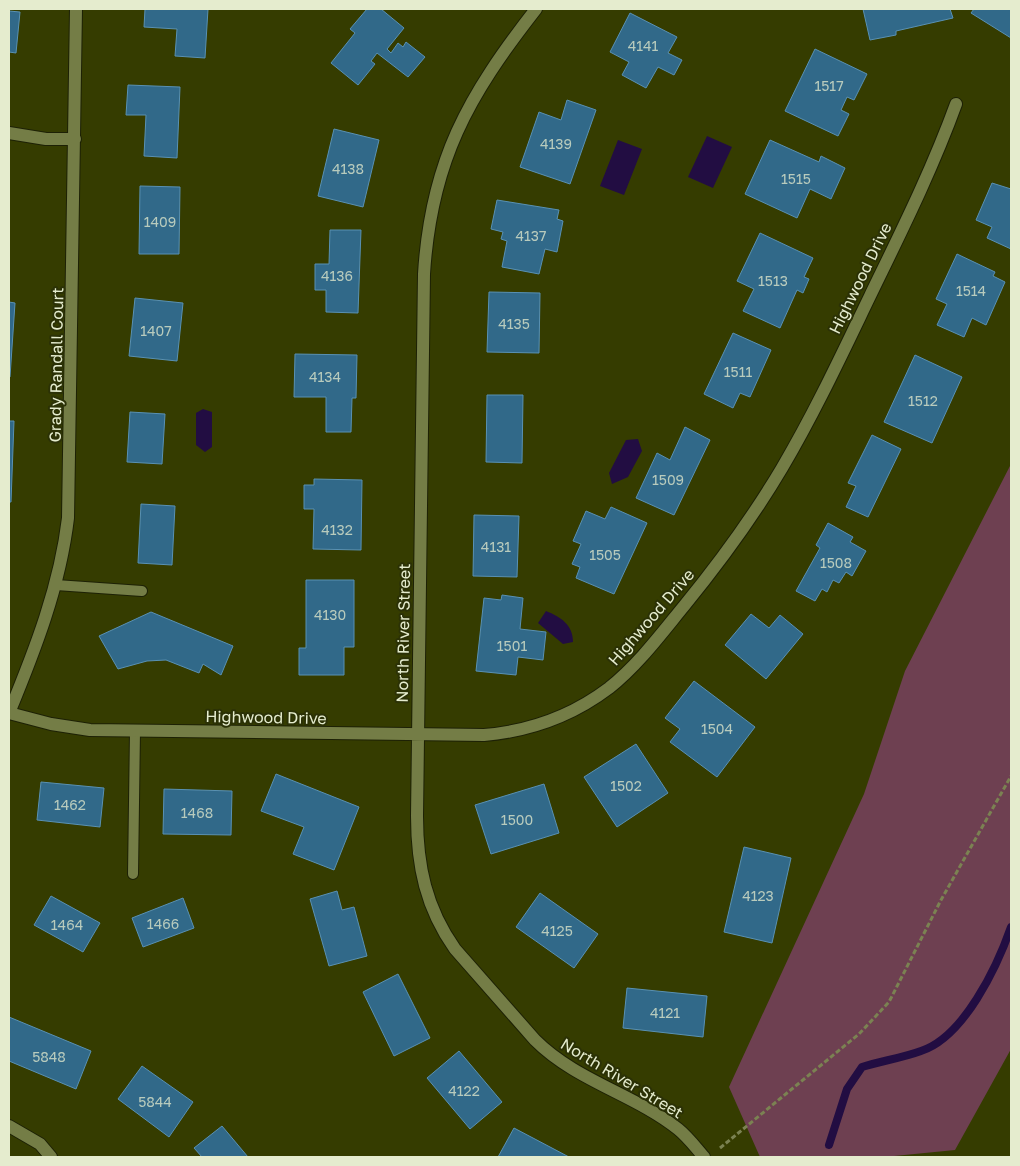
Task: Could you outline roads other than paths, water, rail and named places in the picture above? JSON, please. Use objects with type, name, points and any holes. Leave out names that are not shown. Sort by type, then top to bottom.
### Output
[{"type":"street","name":"Grady Randall Court","points":[[9,713],[34,650],[56,585],[66,539],[70,491],[76,9]]},
{"type":"street","name":"North River Street","points":[[536,9],[487,74],[462,118],[443,164],[428,223],[424,274],[416,836],[420,870],[429,902],[449,942],[507,1010],[548,1053],[572,1070],[662,1118],[710,1154]]},
{"type":"street","name":"Highwood Drive","points":[[9,713],[69,728],[135,731],[418,735],[505,733],[548,722],[570,714],[611,686],[646,651],[712,571],[782,467],[820,398],[919,195],[956,104]]},
{"type":"street","points":[[9,133],[46,139],[75,139]]},
{"type":"street","points":[[9,1126],[40,1144],[51,1157]]},
{"type":"lane","points":[[56,585],[142,591]]},
{"type":"lane","points":[[133,874],[135,731]]},
{"type":"waterway","points":[[829,1145],[847,1089],[862,1067],[921,1051],[937,1043],[951,1031],[965,1016],[988,980],[1011,927]]}]
